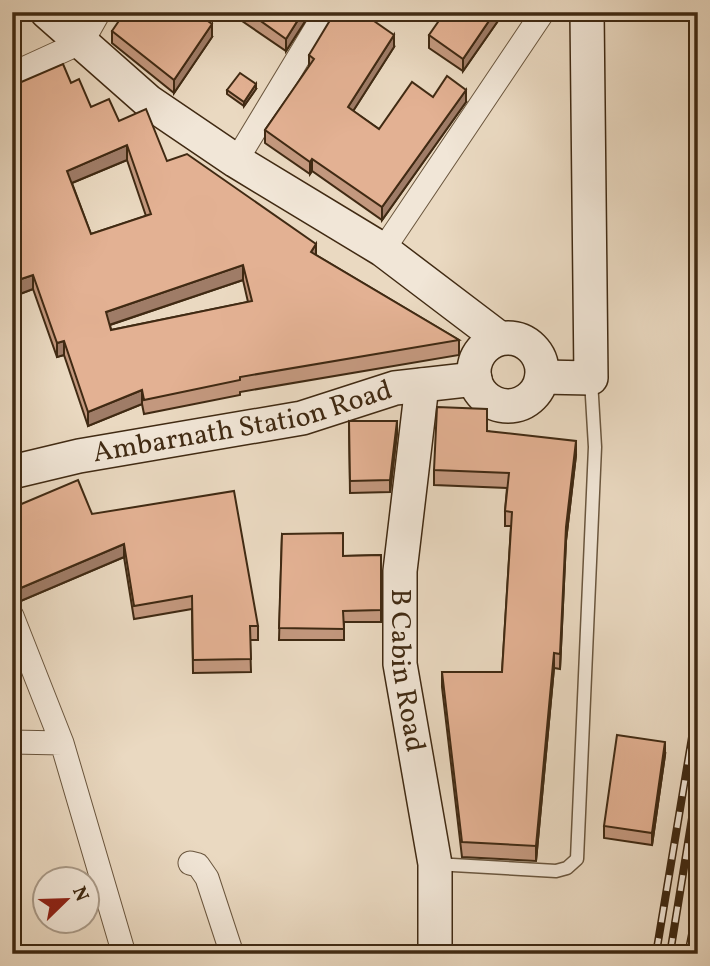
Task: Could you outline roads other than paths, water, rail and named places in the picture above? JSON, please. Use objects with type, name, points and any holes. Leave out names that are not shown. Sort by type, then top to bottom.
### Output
[{"type":"street","points":[[47,12],[149,102],[236,161],[383,250],[499,338],[522,340],[531,347],[538,355],[542,377],[532,397],[512,406],[491,401],[482,394],[475,379],[475,361],[481,351],[499,338]]},
{"type":"street","points":[[12,74],[82,42],[99,12]]},
{"type":"street","points":[[236,161],[326,12]]},
{"type":"street","points":[[383,250],[543,12]]},
{"type":"street","points":[[542,377],[591,378],[587,12]]},
{"type":"street","name":"Ambarnath Station Road","points":[[12,472],[79,456],[302,418],[395,388],[475,379]]},
{"type":"street","name":"B Cabin Road","points":[[422,385],[400,571],[400,664],[435,864],[435,954]]},
{"type":"street","points":[[12,616],[61,743],[124,954]]},
{"type":"street","points":[[12,742],[61,743]]},
{"type":"street","points":[[190,863],[198,864],[206,877],[233,954]]},
{"type":"lane","points":[[435,864],[556,871],[566,868],[577,859],[595,447],[591,378]]},
{"type":"railway","points":[[656,954],[698,701]]},
{"type":"railway","points":[[670,954],[698,781]]},
{"type":"railway","points":[[688,954],[698,904]]}]
